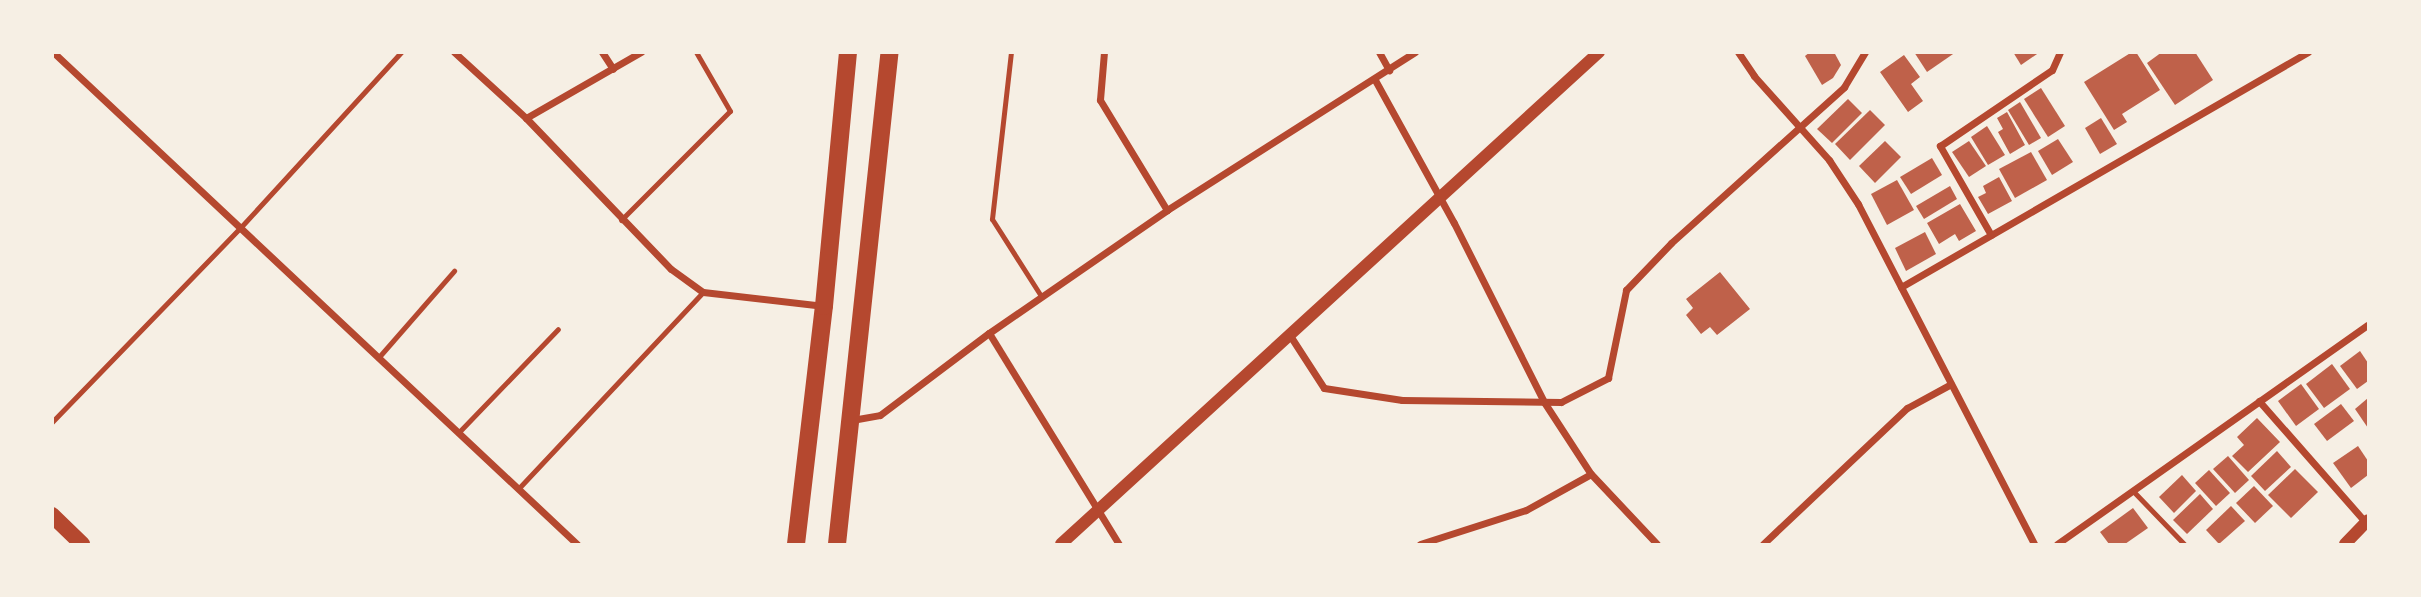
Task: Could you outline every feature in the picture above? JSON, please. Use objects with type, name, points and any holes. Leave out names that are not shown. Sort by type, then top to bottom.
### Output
[{"type":"highway","points":[[796,544],[824,306],[848,52]]},
{"type":"highway","points":[[837,544],[890,52]]},
{"type":"main road","points":[[52,515],[82,544]]},
{"type":"street","points":[[53,52],[577,544]]},
{"type":"street","points":[[454,52],[526,118],[621,220],[671,269],[703,292],[824,306]]},
{"type":"street","points":[[602,52],[613,69]]},
{"type":"street","points":[[526,118],[641,52]]},
{"type":"street","points":[[1104,52],[1100,100],[1167,209]]},
{"type":"street","points":[[1379,52],[1389,70]]},
{"type":"street","points":[[852,420],[877,416],[989,333],[1167,209],[1375,80],[1415,52]]},
{"type":"street","points":[[1061,544],[1599,52]]},
{"type":"street","points":[[1738,52],[1754,76],[1829,160],[1858,204],[2035,544]]},
{"type":"street","points":[[1289,334],[1324,388],[1402,400],[1561,402],[1608,378],[1626,290],[1671,243],[1844,87],[1865,52]]},
{"type":"street","points":[[1991,235],[1940,146],[2052,70],[2060,52]]},
{"type":"street","points":[[1901,287],[2308,52]]},
{"type":"street","points":[[1375,80],[1439,197],[1544,402],[1591,474],[1657,544]]},
{"type":"street","points":[[2057,544],[2368,325]]},
{"type":"street","points":[[989,333],[1119,544]]},
{"type":"street","points":[[1763,544],[1907,408],[1951,384]]},
{"type":"street","points":[[2259,401],[2367,521],[2345,544]]},
{"type":"street","points":[[1420,544],[1526,510],[1591,474]]},
{"type":"lane","points":[[52,422],[240,228],[401,52]]},
{"type":"lane","points":[[621,220],[730,111],[696,52]]},
{"type":"lane","points":[[1012,52],[992,219],[1041,296]]},
{"type":"lane","points":[[378,358],[454,271]]},
{"type":"lane","points":[[517,489],[703,292]]},
{"type":"lane","points":[[458,433],[558,329]]},
{"type":"lane","points":[[2133,491],[2184,544]]},
{"type":"building","points":[[1810,52],[1834,52],[1841,65],[1833,78],[1822,85],[1805,56]]},
{"type":"building","points":[[1914,52],[1956,52],[1927,72]]},
{"type":"building","points":[[2013,52],[2040,52],[2021,65]]},
{"type":"building","points":[[2136,52],[2160,90],[2122,114],[2127,122],[2114,130],[2084,82]]},
{"type":"building","points":[[2162,52],[2195,52],[2213,80],[2175,105],[2147,63]]},
{"type":"building","points":[[1904,55],[1920,77],[1911,84],[1923,101],[1908,112],[1880,72]]},
{"type":"building","points":[[2041,88],[2065,126],[2048,137],[2024,99]]},
{"type":"building","points":[[1848,99],[1862,113],[1832,143],[1817,129]]},
{"type":"building","points":[[2020,102],[2041,138],[2029,145],[2008,110]]},
{"type":"building","points":[[1870,110],[1885,125],[1850,160],[1835,144]]},
{"type":"building","points":[[2007,112],[2025,145],[2010,154],[1998,132],[2003,129],[1997,118]]},
{"type":"building","points":[[2101,118],[2117,144],[2100,154],[2085,128]]},
{"type":"building","points":[[1987,126],[2005,155],[1988,165],[1971,137]]},
{"type":"building","points":[[2058,139],[2073,162],[2052,175],[2038,151]]},
{"type":"building","points":[[1885,141],[1901,157],[1875,183],[1859,166]]},
{"type":"building","points":[[1969,141],[1986,166],[1969,177],[1952,152]]},
{"type":"building","points":[[2031,152],[2047,180],[2015,198],[1999,169]]},
{"type":"building","points":[[1932,158],[1942,175],[1911,194],[1900,177]]},
{"type":"building","points":[[1999,177],[2012,201],[1988,214],[1978,197],[1986,193],[1983,186]]},
{"type":"building","points":[[1897,180],[1914,210],[1887,225],[1871,194]]},
{"type":"building","points":[[1950,186],[1957,199],[1924,219],[1916,206]]},
{"type":"building","points":[[1960,204],[1976,231],[1959,241],[1955,234],[1939,244],[1927,223]]},
{"type":"building","points":[[1925,232],[1936,254],[1906,271],[1895,248]]},
{"type":"building","points":[[1720,272],[1750,309],[1717,335],[1710,327],[1701,334],[1686,315],[1693,308],[1686,299]]},
{"type":"building","points":[[2360,351],[2368,363],[2368,381],[2357,389],[2340,366]]},
{"type":"building","points":[[2332,364],[2350,389],[2324,408],[2306,384]]},
{"type":"building","points":[[2301,384],[2319,409],[2296,426],[2278,401]]},
{"type":"building","points":[[2368,398],[2368,428],[2355,409]]},
{"type":"building","points":[[2341,404],[2354,421],[2327,441],[2314,424]]},
{"type":"building","points":[[2257,418],[2280,442],[2248,472],[2232,456],[2244,445],[2237,437]]},
{"type":"building","points":[[2358,446],[2368,461],[2368,475],[2351,488],[2333,463]]},
{"type":"building","points":[[2277,451],[2291,467],[2265,491],[2251,476]]},
{"type":"building","points":[[2228,456],[2249,480],[2235,493],[2213,469]]},
{"type":"building","points":[[2295,469],[2318,492],[2291,518],[2268,495]]},
{"type":"building","points":[[2209,470],[2230,493],[2216,506],[2195,483]]},
{"type":"building","points":[[2182,475],[2196,491],[2174,513],[2159,497]]},
{"type":"building","points":[[2254,486],[2273,506],[2255,523],[2236,503]]},
{"type":"building","points":[[2200,494],[2213,509],[2187,534],[2173,520]]},
{"type":"building","points":[[2231,506],[2245,521],[2219,544],[2206,530]]},
{"type":"building","points":[[2133,508],[2148,528],[2125,544],[2109,544],[2100,532]]}]
